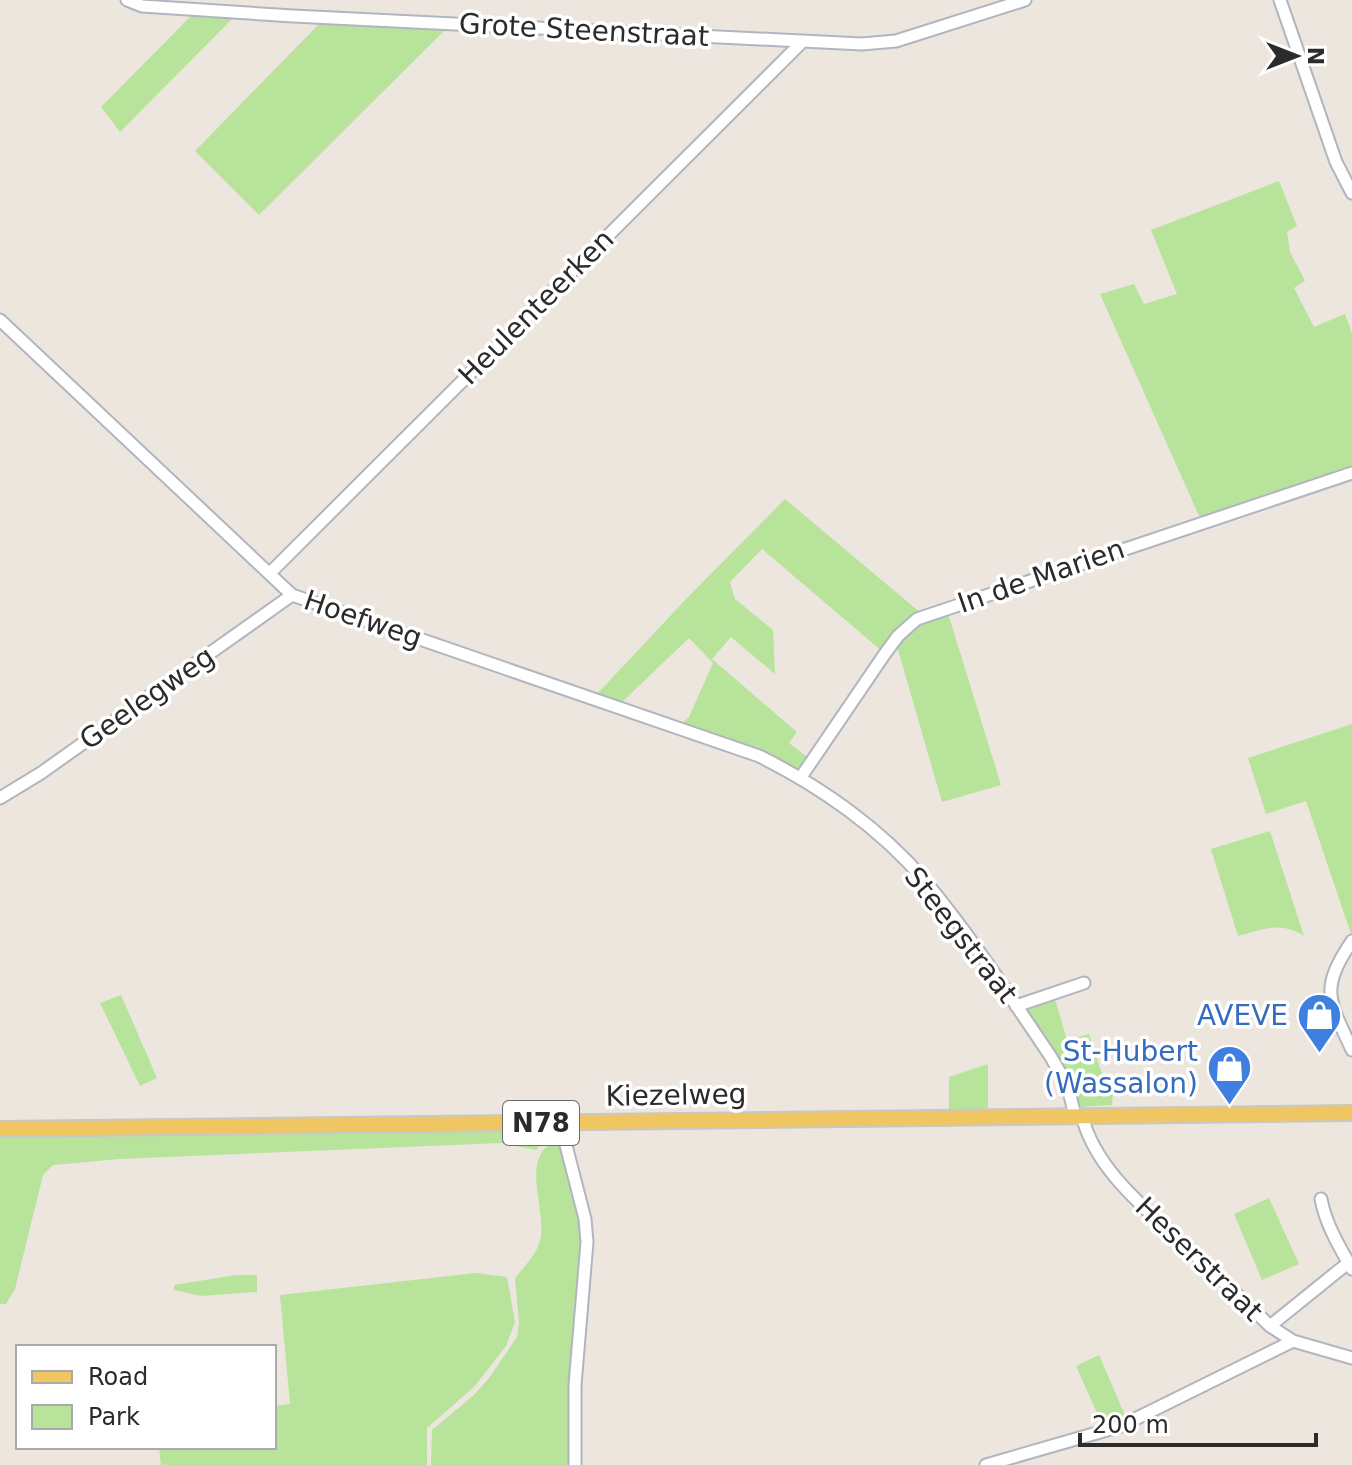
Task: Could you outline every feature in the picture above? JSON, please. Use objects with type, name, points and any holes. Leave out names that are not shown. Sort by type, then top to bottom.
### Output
[{"type":"main road","name":"Kiezelweg","points":[[0,1129],[1352,1113]]},
{"type":"street","name":"Grote Steenstraat","points":[[127,0],[142,6],[293,16],[862,44],[896,41],[1025,0]]},
{"type":"street","points":[[1280,0],[1336,162],[1352,193]]},
{"type":"street","name":"Heulenteerken","points":[[270,573],[803,41]]},
{"type":"street","name":"Hoefweg","points":[[0,320],[292,595],[677,727]]},
{"type":"street","name":"In de Marien","points":[[801,777],[884,655],[898,636],[917,619],[1352,473]]},
{"type":"street","name":"Geelegweg","points":[[0,798],[41,773],[292,595]]},
{"type":"street","name":"Steegstraat","points":[[677,727],[759,756],[801,777],[839,803],[924,880],[1016,1006],[1068,1087],[1079,1116]]},
{"type":"street","points":[[1352,941],[1335,968],[1329,993],[1332,1007],[1352,1050]]},
{"type":"street","points":[[1016,1006],[1084,983]]},
{"type":"street","name":"Heserstraat","points":[[1079,1116],[1107,1166],[1134,1197],[1270,1326],[1293,1341],[1352,1358]]},
{"type":"street","points":[[560,1122],[585,1219],[587,1242],[575,1385],[575,1465]]},
{"type":"street","points":[[1270,1326],[1350,1266],[1324,1215],[1321,1199]]},
{"type":"street","points":[[986,1465],[1121,1426],[1293,1341]]},
{"type":"green space","points":[[193,14],[236,15],[120,132],[101,107]]},
{"type":"green space","points":[[322,21],[449,26],[259,215],[195,151]]},
{"type":"green space","points":[[1279,181],[1297,226],[1287,232],[1290,252],[1305,281],[1294,288],[1314,327],[1345,314],[1352,333],[1352,468],[1200,518],[1100,294],[1134,284],[1144,304],[1177,294],[1151,230]]},
{"type":"green space","points":[[785,499],[922,614],[883,652],[762,549],[730,582],[735,599],[773,630],[775,674],[731,637],[712,659],[797,732],[789,743],[810,759],[802,769],[794,770],[680,725],[689,717],[713,663],[689,638],[619,705],[595,696],[688,597]]},
{"type":"green space","points":[[947,610],[1001,785],[942,802],[896,643],[908,630]]},
{"type":"green space","points":[[1352,724],[1352,937],[1306,801],[1266,814],[1248,758]]},
{"type":"green space","points":[[1270,831],[1304,936],[1280,928],[1238,936],[1211,849]]},
{"type":"green space","points":[[121,995],[157,1078],[140,1086],[100,1003]]},
{"type":"green space","points":[[1054,996],[1067,1040],[1089,1034],[1103,1077],[1113,1093],[1112,1105],[1078,1107],[1026,1012],[1028,1007]]},
{"type":"green space","points":[[988,1064],[988,1110],[949,1110],[949,1077]]},
{"type":"green space","points":[[545,1129],[543,1141],[536,1150],[501,1143],[120,1159],[53,1165],[43,1175],[15,1289],[6,1304],[0,1304],[0,1135]]},
{"type":"green space","points":[[556,1141],[562,1142],[582,1219],[584,1242],[568,1426],[570,1465],[431,1465],[432,1430],[473,1396],[517,1337],[519,1323],[515,1278],[533,1256],[540,1241],[541,1215],[536,1172],[545,1149]]},
{"type":"green space","points":[[1269,1198],[1299,1264],[1262,1280],[1234,1214]]},
{"type":"green space","points":[[476,1273],[507,1277],[515,1322],[506,1346],[475,1386],[427,1428],[427,1465],[161,1465],[159,1449],[276,1449],[276,1406],[290,1404],[280,1295]]},
{"type":"green space","points":[[236,1275],[257,1275],[257,1292],[201,1296],[174,1290],[174,1285]]},
{"type":"green space","points":[[1099,1355],[1127,1420],[1104,1429],[1076,1366]]},
{"type":"place","name":"AVEVE","points":[[1319,1054]]},
{"type":"place","name":"St-Hubert (Wassalon)","points":[[1229,1106]]}]
